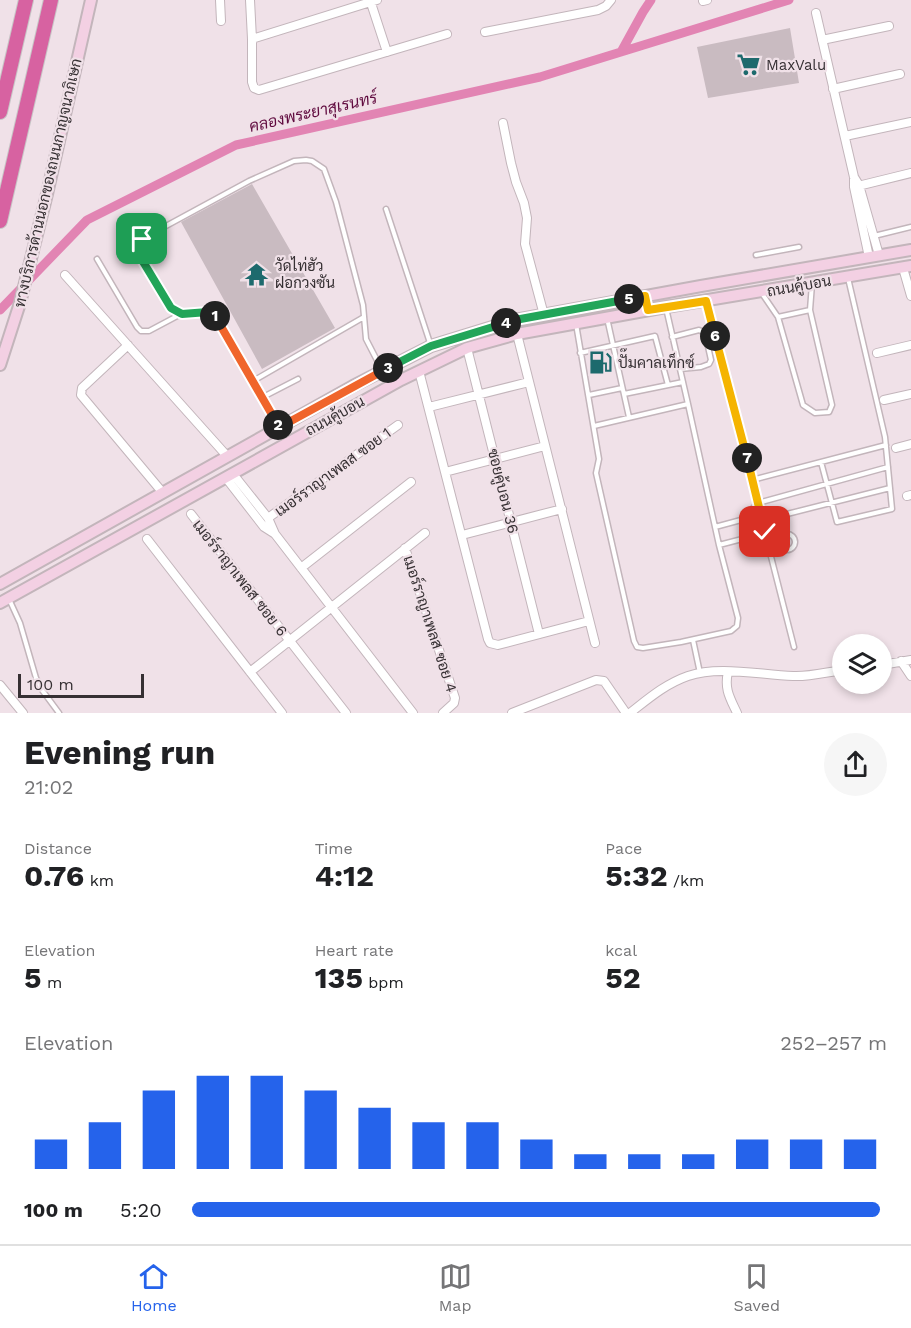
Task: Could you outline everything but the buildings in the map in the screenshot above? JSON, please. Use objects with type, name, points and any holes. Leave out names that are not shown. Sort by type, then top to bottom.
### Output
[{"type":"highway","points":[[0,112],[26,0]]},
{"type":"highway","points":[[0,220],[51,0]]},
{"type":"main road","name":"ทางบริการด้านนอกของถนนกาญจนาภิเษก","points":[[0,365],[20,303],[91,0]]},
{"type":"main road","name":"ถนนคู้บอน","points":[[0,584],[227,456],[431,346],[515,320],[911,250]]},
{"type":"main road","name":"ถนนคู้บอน","points":[[4,601],[419,371],[467,348],[517,334],[907,267]]},
{"type":"main road","points":[[645,296],[648,310]]},
{"type":"street","points":[[220,0],[221,21]]},
{"type":"street","points":[[250,0],[252,82],[254,88],[259,90],[447,34]]},
{"type":"street","points":[[485,32],[598,10],[611,0]]},
{"type":"street","points":[[252,39],[373,1],[387,52]]},
{"type":"street","points":[[816,14],[874,256]]},
{"type":"street","points":[[822,40],[889,26]]},
{"type":"street","points":[[833,90],[900,74]]},
{"type":"street","points":[[844,136],[911,122]]},
{"type":"street","points":[[504,123],[513,173],[527,219],[525,244],[544,315]]},
{"type":"street","points":[[856,186],[911,173]]},
{"type":"street","points":[[907,267],[911,296]]},
{"type":"street","points":[[65,275],[227,456]]},
{"type":"street","points":[[517,334],[595,644]]},
{"type":"street","points":[[128,345],[82,388],[81,395],[163,493]]},
{"type":"street","points":[[877,354],[911,345]]},
{"type":"street","name":"ซอยคู้บอน 36","points":[[467,348],[539,634]]},
{"type":"street","points":[[419,371],[490,643],[498,645],[589,621]]},
{"type":"street","points":[[429,407],[529,382]]},
{"type":"street","points":[[884,400],[911,394]]},
{"type":"street","name":"เมอร์ราญาเพลส ซอย 1","points":[[268,518],[398,425]]},
{"type":"street","points":[[896,448],[911,444]]},
{"type":"street","points":[[445,472],[545,446]]},
{"type":"street","points":[[229,476],[268,518],[275,534],[413,713]]},
{"type":"street","points":[[229,476],[264,527],[275,534]]},
{"type":"street","points":[[301,568],[411,482]]},
{"type":"street","points":[[462,535],[562,509]]},
{"type":"street","name":"เมอร์ราญาเพลส ซอย 6","points":[[191,514],[346,713]]},
{"type":"street","points":[[249,672],[425,533]]},
{"type":"street","points":[[147,539],[282,713]]},
{"type":"street","name":"เมอร์ราญาเพลส ซอย 4","points":[[405,548],[455,701],[443,713]]},
{"type":"street","points":[[892,663],[911,660]]},
{"type":"street","points":[[901,661],[911,676]]},
{"type":"street","points":[[512,713],[596,680],[604,681],[628,713],[660,689],[687,676],[700,673],[728,672],[795,676],[832,671]]},
{"type":"street","points":[[728,672],[726,687],[737,713]]},
{"type":"street","points":[[0,685],[22,713]]},
{"type":"lane","points":[[182,314],[171,308],[139,255],[137,248],[142,239],[249,181],[294,161],[312,161],[324,169],[328,177],[363,305],[366,339],[382,371]]},
{"type":"lane","points":[[386,209],[431,346]]},
{"type":"lane","points":[[869,237],[911,227]]},
{"type":"lane","points":[[756,255],[799,247]]},
{"type":"lane","points":[[97,259],[141,331],[149,331],[182,314],[208,312],[216,316],[280,427]]},
{"type":"lane","points":[[821,462],[837,522],[892,509],[886,445],[848,277]]},
{"type":"lane","points":[[761,292],[778,317],[803,405],[815,413],[829,411],[832,405],[810,310],[812,284]]},
{"type":"lane","points":[[706,301],[794,646]]},
{"type":"lane","points":[[575,324],[599,459],[596,473],[634,640],[638,647],[643,648],[693,640],[731,631],[737,626],[738,618],[719,545],[666,307]]},
{"type":"lane","points":[[778,317],[810,310]]},
{"type":"lane","points":[[253,381],[364,317]]},
{"type":"lane","points":[[607,318],[629,417]]},
{"type":"lane","points":[[672,337],[699,330],[705,333],[711,360],[709,364],[680,369]]},
{"type":"lane","points":[[580,353],[655,336],[668,385]]},
{"type":"lane","points":[[263,398],[298,379]]},
{"type":"lane","points":[[624,394],[683,382]]},
{"type":"lane","points":[[588,395],[622,388]]},
{"type":"lane","points":[[594,426],[688,404]]},
{"type":"lane","points":[[752,480],[886,445]]},
{"type":"lane","points":[[715,527],[741,520],[758,503],[888,467]]},
{"type":"lane","points":[[783,534],[779,516],[890,488]]},
{"type":"lane","points":[[719,545],[765,532]]},
{"type":"lane","points":[[783,534],[794,537],[794,546],[791,549],[785,550],[778,543],[783,534]]},
{"type":"lane","points":[[769,547],[778,543]]},
{"type":"lane","points":[[4,601],[20,623],[36,678],[59,713]]},
{"type":"lane","points":[[693,640],[700,673]]},
{"type":"waterway","name":"คลองพระยาสุเรนทร์","points":[[621,52],[651,0]]},
{"type":"waterway","name":"คลองพระยาสุเรนทร์","points":[[0,310],[87,220],[236,145],[540,77],[789,0]]},
{"type":"place","name":"MaxValu","points":[[748,65]]},
{"type":"place","name":"วัดไท่ฮัว ฝอกวงซัน","points":[[257,275]]},
{"type":"place","name":"ปั๊มคาลเท็กซ์","points":[[600,363]]},
{"type":"route","points":[[142,239],[137,248],[139,255],[171,308],[182,314],[208,312],[216,316],[280,427],[431,346],[515,320],[645,296],[648,310],[706,301],[765,532]]}]
